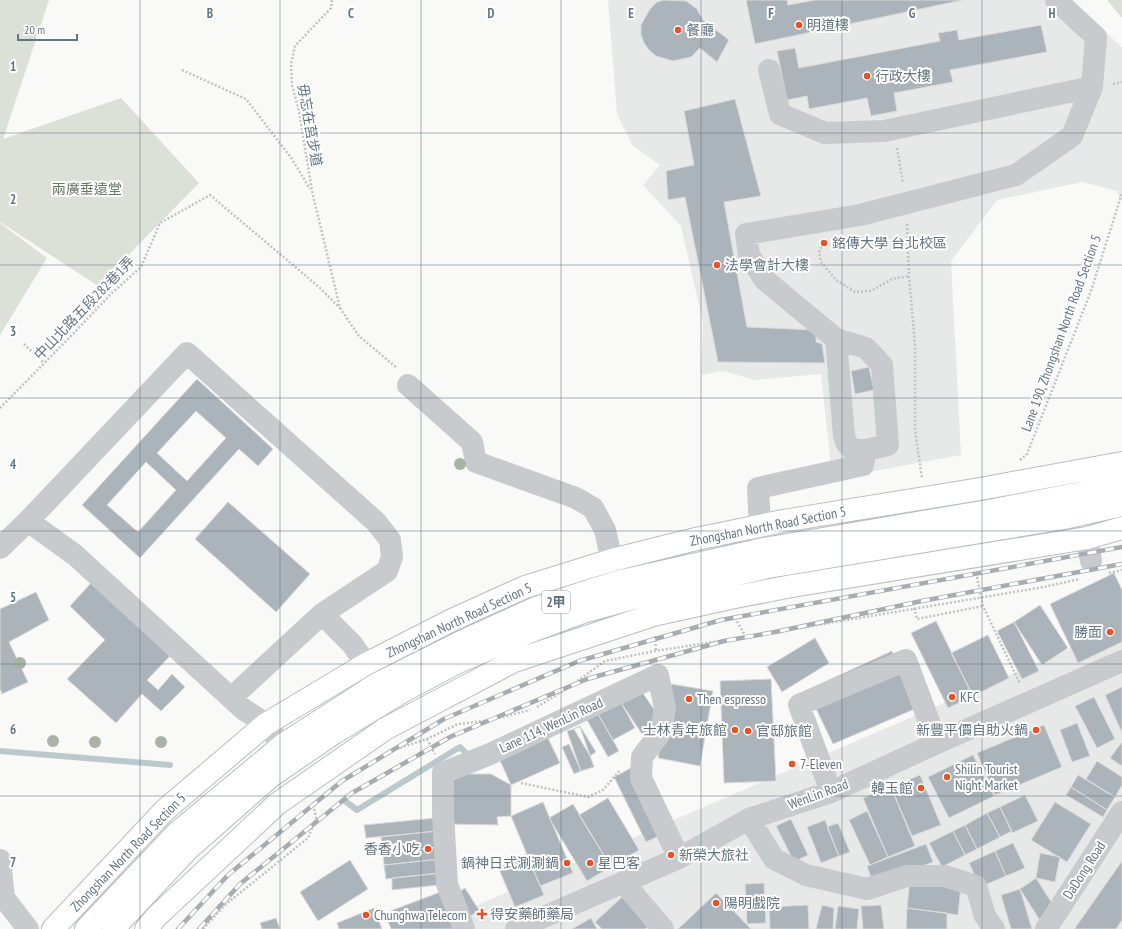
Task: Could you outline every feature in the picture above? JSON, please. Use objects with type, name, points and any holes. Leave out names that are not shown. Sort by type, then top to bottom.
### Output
[{"type":"main road","name":"Zhongshan North Road Section 5","points":[[53,929],[165,810],[266,724],[366,664],[452,620],[525,587],[612,560],[696,539],[760,526],[1122,463]]},
{"type":"main road","name":"Zhongshan North Road Section 5","points":[[86,929],[177,833],[288,753],[377,684],[463,640],[536,608],[616,582],[764,549],[987,511],[1122,485]]},
{"type":"main road","name":"Zhongshan North Road Section 5","points":[[113,929],[188,849],[271,776],[288,753],[334,733],[403,691],[458,662],[583,612],[641,596],[768,567],[1064,518],[1122,505]]},
{"type":"main road","points":[[146,929],[157,916],[277,804],[312,790],[385,729],[514,661],[652,615],[792,586],[1087,538],[1122,528]]},
{"type":"main road","points":[[288,753],[312,790]]},
{"type":"street","points":[[836,340],[844,436],[847,444],[853,450],[866,450],[888,445],[882,365],[866,348],[836,340],[765,280],[750,255],[746,234],[860,215],[1016,175],[1072,136],[1092,87],[1096,37],[1056,0]]},
{"type":"street","points":[[769,70],[780,114],[825,133],[884,131],[1092,87]]},
{"type":"street","points":[[0,548],[28,521],[187,352],[376,522],[390,540],[392,557],[386,571],[322,614],[231,698]]},
{"type":"street","points":[[408,385],[472,442],[476,462],[576,498],[593,508],[605,530],[616,582]]},
{"type":"street","points":[[764,549],[760,526],[758,488],[863,465],[866,450]]},
{"type":"street","points":[[28,521],[75,555],[243,709],[266,724],[288,753]]},
{"type":"street","points":[[1087,538],[1093,571]]},
{"type":"street","points":[[322,614],[352,644],[366,664]]},
{"type":"street","points":[[831,792],[799,705],[906,660],[937,743]]},
{"type":"street","name":"WenLin Road","points":[[516,929],[679,858],[749,819],[831,792],[1122,661]]},
{"type":"street","name":"Lane 114, WenLin Road","points":[[464,929],[447,884],[443,813],[443,773],[490,754],[658,675],[665,708],[661,732],[642,757]]},
{"type":"street","points":[[642,757],[641,778],[679,858]]},
{"type":"street","name":"DaDong Road","points":[[1046,929],[1122,812]]},
{"type":"street","points":[[749,819],[774,859],[806,875],[868,889],[907,876],[946,876],[976,886],[985,916],[994,929]]},
{"type":"street","points":[[0,860],[4,898],[28,929]]},
{"type":"street","points":[[623,882],[663,929]]},
{"type":"path","name":"毋忘在莒步道","points":[[332,0],[331,8],[295,46],[291,64],[292,85],[299,111],[312,191],[340,308]]},
{"type":"path","points":[[182,70],[246,100],[292,160],[312,191]]},
{"type":"path","points":[[893,129],[906,203],[909,276],[915,344],[915,430],[922,479]]},
{"type":"path","name":"Lane 190, Zhongshan North Road Section 5","points":[[1016,463],[1027,454],[1091,291],[1122,193]]},
{"type":"path","name":"中山北路五段282巷1弄","points":[[0,408],[111,294],[141,267],[160,223],[210,195],[319,287],[340,308]]},
{"type":"path","points":[[834,219],[819,252],[821,262],[836,280],[855,292],[871,292],[892,279],[909,276]]},
{"type":"path","points":[[340,308],[359,336],[401,372],[408,385]]},
{"type":"path","points":[[24,344],[44,363]]},
{"type":"path","points":[[976,570],[983,606],[1029,703]]},
{"type":"path","points":[[393,750],[427,739],[458,724],[491,720],[532,710],[565,690],[605,661],[655,651],[1044,586],[1093,571],[1122,570]]},
{"type":"path","points":[[914,608],[917,619],[983,606]]},
{"type":"path","points":[[654,632],[655,651]]},
{"type":"path","points":[[521,784],[588,797],[603,790],[631,757],[642,757]]},
{"type":"path","points":[[203,929],[225,905],[308,838],[316,818],[312,790]]},
{"type":"shaded area","name":"銘傳大學 台北校區","points":[[608,0],[1068,0],[1119,44],[1122,48],[1122,196],[1120,202],[1117,191],[1082,182],[997,200],[951,261],[961,455],[869,472],[830,476],[830,456],[821,374],[755,380],[723,371],[701,375],[703,323],[681,226],[643,185],[660,165],[633,146],[617,114]]},
{"type":"shaded area","name":"Shilin Tourist Night Market","points":[[1122,626],[1122,929],[422,929]]},
{"type":"green space","name":"兩廣垂遠堂","points":[[0,0],[49,0],[3,139],[121,98],[199,183],[98,286],[0,222]]},
{"type":"green space","points":[[1107,0],[1122,0],[1122,18]]},
{"type":"green space","points":[[0,223],[47,258],[0,335]]},
{"type":"building","name":"餐廳","points":[[664,0],[686,1],[697,9],[703,20],[729,40],[717,62],[700,48],[691,57],[673,61],[656,56],[649,50],[641,35],[641,25],[650,9],[657,2]]},
{"type":"building","name":"明道樓","points":[[746,0],[787,0],[788,5],[815,0],[963,0],[755,44]]},
{"type":"building","name":"行政大樓","points":[[1041,25],[1047,52],[950,70],[953,82],[894,93],[897,111],[871,116],[867,98],[809,109],[807,96],[787,100],[777,51],[795,48],[799,68],[940,41],[938,33],[957,30],[959,40]]},
{"type":"building","name":"法學會計大樓","points":[[735,99],[761,196],[724,202],[747,327],[816,330],[816,342],[822,344],[825,363],[718,362],[685,197],[668,200],[666,171],[694,165],[684,111]]},
{"type":"building","points":[[869,367],[874,390],[855,394],[851,371]]},
{"type":"building","points":[[197,379],[273,449],[258,466],[239,449],[140,558],[82,505]],"holes":[[[196,411],[226,438],[187,481],[157,453]],[[146,462],[176,490],[138,532],[107,505]]]},
{"type":"building","points":[[228,502],[310,574],[276,612],[195,539]]},
{"type":"building","points":[[1114,573],[1122,590],[1122,642],[1078,663],[1050,604]]},
{"type":"building","points":[[91,583],[170,656],[147,680],[158,690],[172,674],[185,687],[161,711],[142,694],[116,723],[67,679],[105,640],[70,606]]},
{"type":"building","points":[[36,592],[49,620],[9,642],[28,682],[2,694],[0,689],[0,609]]},
{"type":"building","points":[[1040,605],[1068,648],[1042,665],[1014,622]]},
{"type":"building","points":[[936,621],[973,696],[948,708],[911,633]]},
{"type":"building","points":[[1014,622],[1039,671],[1022,679],[997,631]]},
{"type":"building","points":[[988,635],[1009,678],[973,696],[951,653]]},
{"type":"building","points":[[815,638],[829,663],[782,692],[767,667]]},
{"type":"building","points":[[892,651],[917,708],[833,744],[807,690]]},
{"type":"building","name":"官邸旅館","points":[[771,679],[776,781],[724,783],[720,681]]},
{"type":"building","points":[[671,684],[713,691],[700,766],[658,758]]},
{"type":"building","points":[[1122,687],[1122,733],[1105,695]]},
{"type":"building","points":[[640,689],[662,721],[642,734],[620,701]]},
{"type":"building","points":[[1094,697],[1115,739],[1097,748],[1075,706]]},
{"type":"building","points":[[620,701],[635,728],[613,740],[598,714]]},
{"type":"building","points":[[598,714],[619,751],[608,757],[587,720]]},
{"type":"building","points":[[1077,723],[1090,756],[1072,762],[1060,730]]},
{"type":"building","points":[[1044,725],[1062,767],[995,795],[977,753]]},
{"type":"building","points":[[580,726],[596,752],[590,756],[574,729]]},
{"type":"building","points":[[580,727],[594,767],[581,771],[567,731]]},
{"type":"building","points":[[546,734],[560,763],[511,785],[498,756]]},
{"type":"building","points":[[1122,742],[1122,766],[1110,758]]},
{"type":"building","points":[[569,744],[581,771],[574,774],[562,747]]},
{"type":"building","points":[[973,755],[994,796],[949,818],[928,777]]},
{"type":"building","points":[[1097,761],[1122,777],[1122,785],[1115,797],[1086,779]]},
{"type":"building","points":[[631,768],[663,834],[646,842],[614,777]]},
{"type":"building","points":[[446,774],[491,774],[511,785],[511,816],[497,817],[498,825],[448,824]]},
{"type":"building","points":[[920,775],[941,825],[912,836],[891,787]]},
{"type":"building","points":[[1078,775],[1115,797],[1107,810],[1071,787]]},
{"type":"building","points":[[891,787],[915,846],[888,857],[863,798]]},
{"type":"building","points":[[1071,787],[1107,810],[1103,817],[1066,795]]},
{"type":"building","points":[[1025,795],[1038,821],[1012,833],[1000,807]]},
{"type":"building","points":[[608,798],[639,850],[611,867],[579,815]]},
{"type":"building","points":[[543,802],[573,873],[540,886],[511,816]]},
{"type":"building","points":[[1055,802],[1091,824],[1067,862],[1031,840]]},
{"type":"building","points":[[573,804],[611,867],[587,881],[549,818]]},
{"type":"building","points":[[1000,807],[1012,831],[1000,837],[987,813]]},
{"type":"building","points":[[867,811],[888,857],[870,865],[849,820]]},
{"type":"building","points":[[987,813],[1000,837],[977,849],[965,825]]},
{"type":"building","points":[[435,818],[437,831],[366,838],[364,825]]},
{"type":"building","points":[[791,819],[808,855],[794,862],[776,826]]},
{"type":"building","points":[[825,820],[839,856],[821,863],[807,827]]},
{"type":"building","points":[[838,823],[850,852],[839,856],[827,827]]},
{"type":"building","points":[[965,825],[977,849],[965,855],[953,831]]},
{"type":"building","points":[[437,831],[439,847],[383,853],[381,837]]},
{"type":"building","points":[[953,831],[965,855],[942,867],[929,843]]},
{"type":"building","points":[[1013,843],[1025,868],[1006,876],[995,851]]},
{"type":"building","points":[[926,844],[933,862],[873,884],[867,866]]},
{"type":"building","points":[[439,847],[440,859],[384,865],[383,853]]},
{"type":"building","points":[[995,851],[1006,876],[980,887],[969,863]]},
{"type":"building","points":[[1040,853],[1060,857],[1055,882],[1036,878]]},
{"type":"building","points":[[527,854],[544,895],[515,907],[498,867]]},
{"type":"building","points":[[440,859],[441,873],[386,879],[384,865]]},
{"type":"building","points":[[350,860],[368,889],[318,921],[300,892]]},
{"type":"building","points":[[1122,861],[1122,920],[1116,929],[1075,929],[1075,928]]},
{"type":"building","points":[[439,873],[439,885],[392,890],[392,878]]},
{"type":"building","points":[[1036,878],[1057,911],[1041,922],[1020,889]]},
{"type":"building","points":[[910,879],[961,886],[958,915],[907,908]]},
{"type":"building","points":[[764,883],[766,923],[747,924],[745,884]]},
{"type":"building","points":[[465,888],[479,910],[469,917],[454,895]]},
{"type":"building","points":[[1020,889],[1032,929],[1011,929],[1001,895]]},
{"type":"building","points":[[443,891],[458,929],[391,929],[385,913]]},
{"type":"building","name":"陽明戲院","points":[[716,893],[751,929],[678,929],[695,913]]},
{"type":"building","points":[[622,897],[649,926],[645,929],[602,929],[595,922]]},
{"type":"building","points":[[808,905],[809,929],[770,929],[769,907]]},
{"type":"building","points":[[822,905],[834,908],[833,929],[816,929]]},
{"type":"building","points":[[881,905],[884,929],[863,929],[861,906]]},
{"type":"building","points":[[838,906],[859,909],[857,929],[835,929]]},
{"type":"building","name":"Chunghwa Telecom","points":[[374,908],[382,929],[339,929],[337,923]]},
{"type":"building","points":[[907,908],[947,913],[947,929],[906,929]]},
{"type":"building","points":[[276,918],[280,929],[262,929],[260,923]]},
{"type":"building","points":[[591,918],[597,929],[572,929]]},
{"type":"waterway","points":[[345,801],[357,810],[460,747],[470,757]]},
{"type":"waterway","points":[[0,751],[170,765]]},
{"type":"railway","points":[[178,929],[228,875],[342,781],[444,719],[579,661],[721,620],[1122,547]]},
{"type":"railway","points":[[199,929],[240,884],[352,793],[450,737],[587,679],[724,641],[775,632],[922,601],[1122,564]]},
{"type":"place","name":"明道樓","points":[[799,25]]},
{"type":"place","name":"餐廳","points":[[678,30]]},
{"type":"place","name":"行政大樓","points":[[867,76]]},
{"type":"place","name":"銘傳大學 台北校區","points":[[824,243]]},
{"type":"place","name":"法學會計大樓","points":[[717,265]]},
{"type":"place","name":"勝面","points":[[1110,632]]},
{"type":"place","name":"KFC","points":[[952,697]]},
{"type":"place","name":"Then espresso","points":[[689,699]]},
{"type":"place","name":"士林青年旅館","points":[[735,730]]},
{"type":"place","name":"新豐平價自助火鍋","points":[[1036,730]]},
{"type":"place","name":"官邸旅館","points":[[748,731]]},
{"type":"place","name":"7-Eleven","points":[[792,764]]},
{"type":"place","name":"Shilin Tourist Night Market","points":[[947,777]]},
{"type":"place","name":"韓玉館","points":[[921,788]]},
{"type":"place","name":"香香小吃","points":[[428,849]]},
{"type":"place","name":"新榮大旅社","points":[[671,855]]},
{"type":"place","name":"鍋神日式涮涮鍋","points":[[567,863]]},
{"type":"place","name":"星巴客","points":[[590,863]]},
{"type":"place","name":"陽明戲院","points":[[716,903]]},
{"type":"place","name":"得安藥師藥局","points":[[482,914]]},
{"type":"place","name":"Chunghwa Telecom","points":[[366,915]]}]
